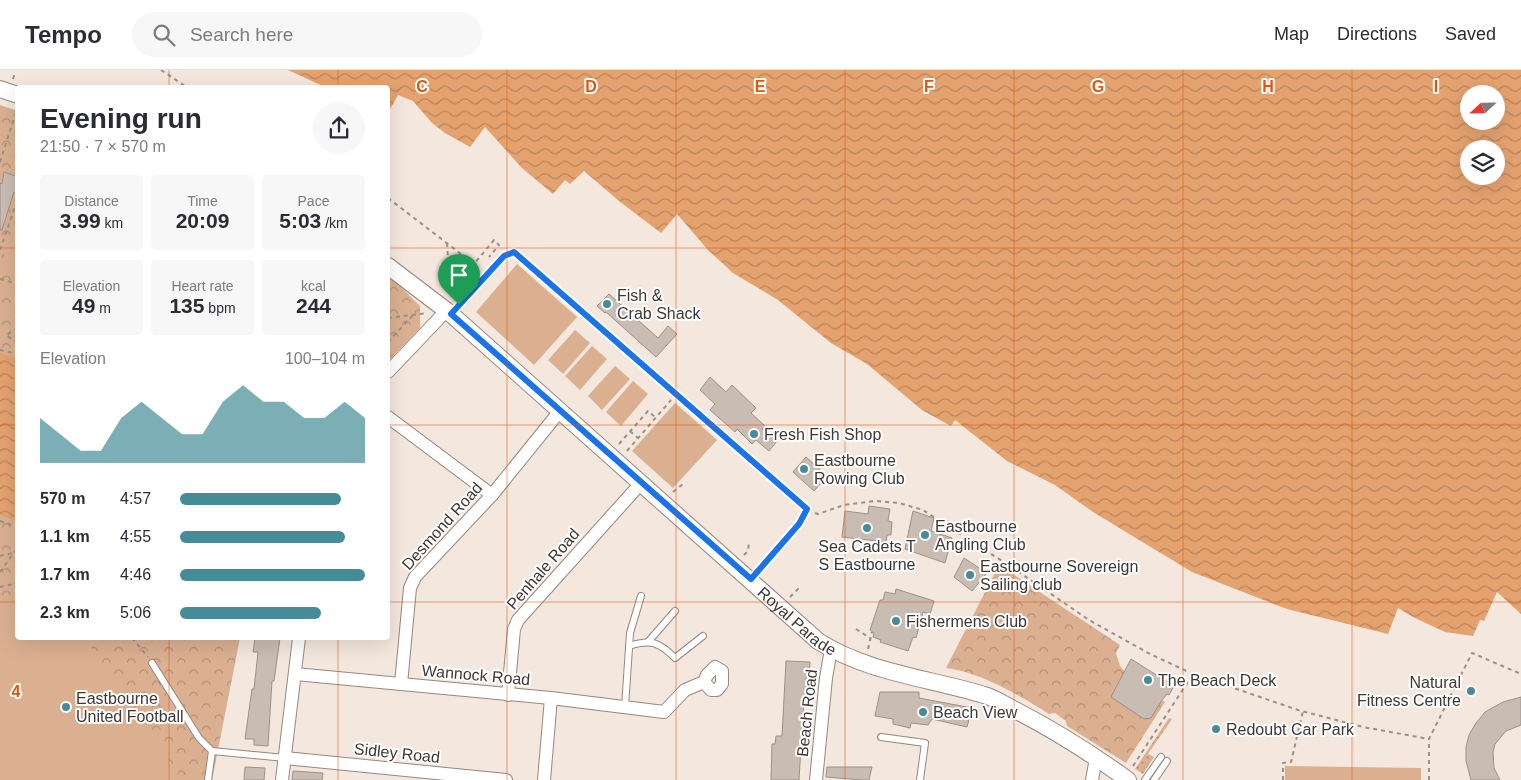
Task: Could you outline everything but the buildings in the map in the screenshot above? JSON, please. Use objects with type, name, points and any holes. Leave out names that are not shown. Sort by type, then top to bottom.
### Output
[{"type":"street","points":[[0,89],[15,94]]},
{"type":"street","name":"Royal Parade","points":[[390,268],[449,312],[751,579],[818,641],[863,663],[986,695],[1034,720],[1096,758],[1129,775]]},
{"type":"street","points":[[390,370],[449,312]]},
{"type":"street","name":"Desmond Road","points":[[401,684],[410,588],[415,577],[492,495],[560,411]]},
{"type":"street","points":[[390,418],[492,495]]},
{"type":"street","name":"Penhale Road","points":[[508,695],[514,629],[518,620],[642,482]]},
{"type":"street","points":[[282,780],[299,640]]},
{"type":"street","name":"Beach Road","points":[[816,780],[826,678],[831,649]]},
{"type":"street","name":"Wannock Road","points":[[295,674],[551,698],[664,712],[685,690],[704,682]]},
{"type":"street","points":[[544,780],[551,698]]},
{"type":"street","name":"Sidley Road","points":[[285,758],[506,780]]},
{"type":"street","points":[[1092,780],[1096,758]]},
{"type":"lane","points":[[449,312],[468,295],[504,256],[514,252],[807,509],[799,524],[751,579]]},
{"type":"lane","points":[[625,707],[630,633],[641,596]]},
{"type":"lane","points":[[648,642],[675,611]]},
{"type":"lane","points":[[629,646],[653,642],[667,650],[675,658],[703,636]]},
{"type":"lane","points":[[152,662],[200,738],[212,751],[285,758]]},
{"type":"lane","points":[[881,737],[924,743],[920,780]]},
{"type":"lane","points":[[208,780],[212,751]]},
{"type":"lane","points":[[1145,780],[1164,759],[1154,780]]},
{"type":"path","points":[[160,70],[183,85]]},
{"type":"path","points":[[0,162],[15,115]]},
{"type":"path","points":[[390,200],[474,264],[494,240],[500,245],[481,268],[488,273]]},
{"type":"path","points":[[0,250],[15,207]]},
{"type":"path","points":[[447,243],[448,259],[442,276],[468,295]]},
{"type":"path","points":[[0,279],[15,283]]},
{"type":"path","points":[[390,318],[449,312]]},
{"type":"path","points":[[390,340],[413,315]]},
{"type":"path","points":[[15,331],[6,335],[15,341]]},
{"type":"path","points":[[0,350],[15,353]]},
{"type":"path","points":[[633,452],[626,454],[671,399],[676,401],[679,398]]},
{"type":"path","points":[[617,446],[648,411],[656,417]]},
{"type":"path","points":[[630,431],[638,438]]},
{"type":"path","points":[[671,494],[683,484]]},
{"type":"path","points":[[807,509],[818,514],[844,505],[876,501],[899,503],[923,510],[1089,620],[1150,654],[1193,674],[1303,711],[1363,727],[1429,739]]},
{"type":"path","points":[[0,521],[15,526]]},
{"type":"path","points":[[742,557],[748,551],[748,542]]},
{"type":"path","points":[[0,556],[15,553]]},
{"type":"path","points":[[0,572],[15,554]]},
{"type":"path","points":[[0,587],[15,584]]},
{"type":"path","points":[[789,599],[799,588]]},
{"type":"path","points":[[856,629],[870,638]]},
{"type":"path","points":[[866,654],[872,632]]},
{"type":"path","points":[[134,640],[152,662]]},
{"type":"path","points":[[1429,780],[1429,739],[1472,653],[1521,674]]},
{"type":"path","points":[[1129,775],[1193,674]]},
{"type":"path","points":[[1283,780],[1283,763],[1291,762],[1303,711]]},
{"type":"green space","points":[[0,105],[15,110],[15,640],[240,640],[212,780],[0,780]]},
{"type":"green space","points":[[15,222],[15,273],[0,268]]},
{"type":"green space","points":[[517,264],[577,317],[534,365],[476,312]]},
{"type":"green space","points":[[390,278],[420,306],[420,328],[390,359]]},
{"type":"green space","points":[[575,330],[590,343],[563,374],[548,360]]},
{"type":"green space","points":[[592,346],[607,359],[580,390],[565,376]]},
{"type":"green space","points":[[615,366],[630,379],[602,410],[588,396]]},
{"type":"green space","points":[[633,381],[648,394],[621,426],[606,412]]},
{"type":"green space","points":[[675,403],[717,440],[673,488],[632,451]]},
{"type":"green space","points":[[999,565],[1120,645],[1116,653],[1120,666],[1125,672],[1124,676],[1165,702],[1126,763],[1067,726],[1066,721],[1055,713],[1049,714],[1013,693],[972,674],[946,668]]},
{"type":"green space","name":"Eastbourne United Football","points":[[15,594],[15,640],[85,640],[183,780],[3,780],[0,776],[0,598]]},
{"type":"green space","points":[[1169,718],[1172,719],[1148,754],[1154,757],[1143,774],[1135,769]]},
{"type":"green space","points":[[1285,766],[1421,768],[1421,780],[1285,780]]},
{"type":"water","points":[[288,70],[1521,70],[1521,614],[1497,592],[1484,621],[1480,620],[1473,636],[1445,632],[1398,608],[1388,634],[1287,609],[1192,572],[1093,512],[1055,485],[1007,461],[955,420],[951,426],[922,410],[867,364],[831,343],[778,300],[733,273],[708,250],[677,214],[661,233],[584,171],[570,184],[565,180],[553,194],[522,168],[485,127],[470,147],[445,133],[432,123],[413,101],[398,95],[390,109],[390,85],[321,85]]},
{"type":"water","points":[[0,353],[15,357],[15,521],[0,515]]},
{"type":"place","name":"Fish & Crab Shack","points":[[607,304]]},
{"type":"place","name":"Fresh Fish Shop","points":[[754,434]]},
{"type":"place","name":"Eastbourne Rowing Club","points":[[804,469]]},
{"type":"place","name":"Sea Cadets T S Eastbourne","points":[[867,528]]},
{"type":"place","name":"Eastbourne Angling Club","points":[[925,535]]},
{"type":"place","name":"Eastbourne Sovereign Sailing club","points":[[970,575]]},
{"type":"place","name":"Fishermens Club","points":[[896,621]]},
{"type":"place","name":"The Beach Deck","points":[[1148,680]]},
{"type":"place","name":"Natural Fitness Centre","points":[[1471,691]]},
{"type":"place","name":"Eastbourne United Football","points":[[66,707]]},
{"type":"place","name":"Beach View","points":[[923,712]]},
{"type":"place","name":"Redoubt Car Park","points":[[1216,729]]},
{"type":"route","points":[[514,252],[807,509],[799,524],[751,579],[451,314],[459,305],[504,256],[514,252]]}]
